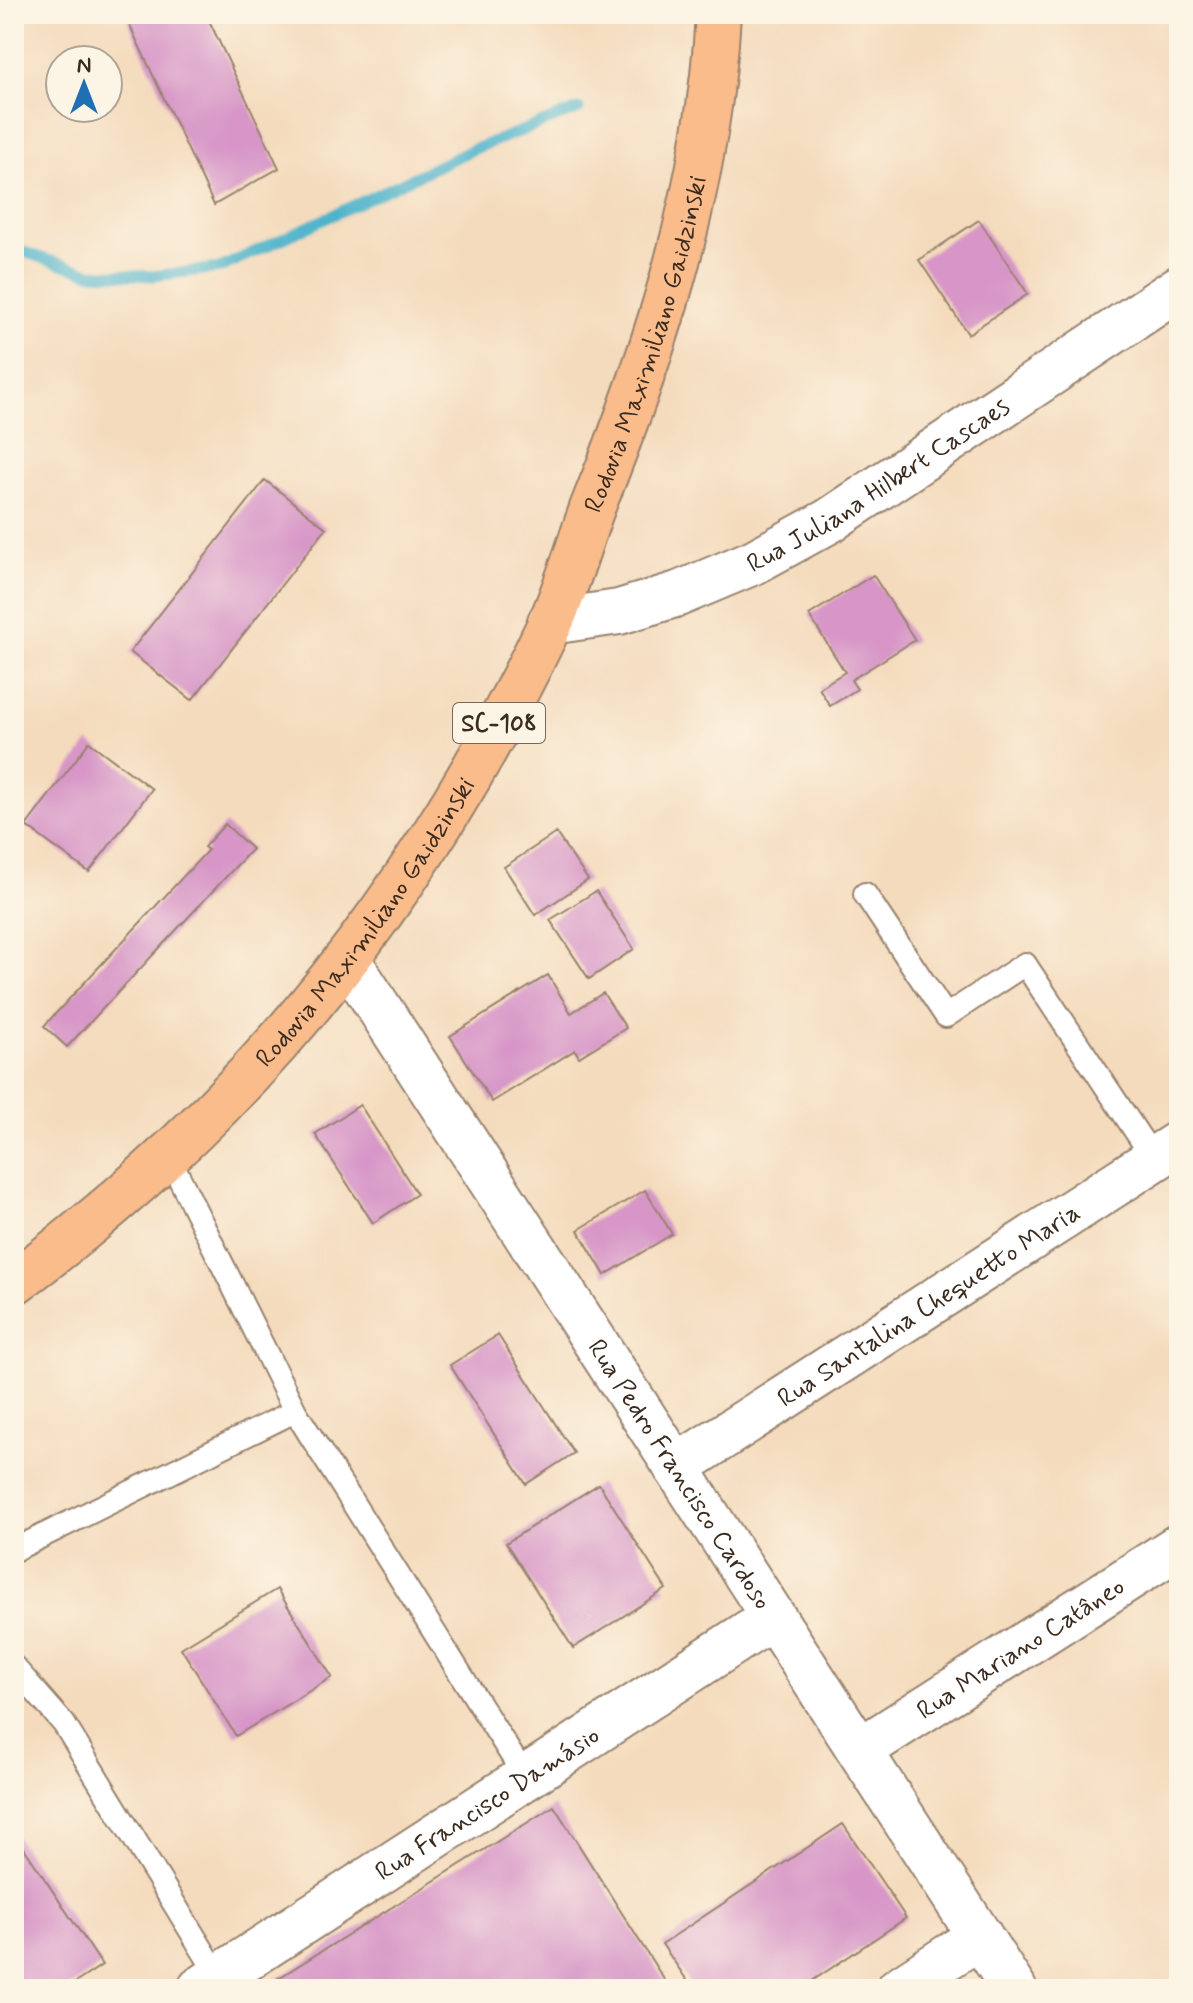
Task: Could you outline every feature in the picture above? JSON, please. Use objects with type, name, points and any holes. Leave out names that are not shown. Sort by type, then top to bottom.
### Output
[{"type":"main road","name":"Rodovia Maximiliano Gaidzinski","points":[[14,1282],[99,1217],[168,1155],[294,1026],[348,960],[398,891],[506,711],[550,622],[633,408],[663,315],[690,214],[708,113],[718,14]]},
{"type":"street","name":"Rua Juliana Hilbert Cascaes","points":[[550,622],[634,608],[678,594],[754,562],[829,521],[1179,288]]},
{"type":"street","name":"Rua Pedro Francisco Cardoso","points":[[348,960],[1014,1989]]},
{"type":"street","name":"Rua Santalina Chequetto Maria","points":[[676,1467],[1167,1151]]},
{"type":"street","name":"Rua Mariano Catâneo","points":[[860,1750],[1179,1546]]},
{"type":"street","name":"Rua Francisco Damásio","points":[[210,1983],[773,1617]]},
{"type":"street","points":[[899,1989],[980,1936]]},
{"type":"lane","points":[[865,894],[946,1016],[1025,964],[1167,1151]]},
{"type":"lane","points":[[168,1155],[295,1411],[526,1778]]},
{"type":"lane","points":[[14,1550],[295,1411]]},
{"type":"lane","points":[[14,1667],[64,1724],[210,1983]]},
{"type":"building","points":[[128,14],[206,14],[279,168],[214,205],[129,24]]},
{"type":"building","points":[[979,220],[1028,294],[968,334],[919,260]]},
{"type":"building","points":[[265,480],[326,528],[192,700],[130,652]]},
{"type":"building","points":[[873,575],[915,640],[851,680],[857,689],[830,706],[819,688],[845,672],[809,615]]},
{"type":"building","points":[[89,742],[152,789],[89,872],[26,826]]},
{"type":"building","points":[[225,824],[252,849],[67,1047],[44,1026],[208,850],[204,847]]},
{"type":"building","points":[[556,833],[588,880],[535,915],[504,867]]},
{"type":"building","points":[[596,891],[634,949],[589,979],[550,920]]},
{"type":"building","points":[[548,975],[571,1013],[603,993],[626,1028],[579,1057],[575,1050],[492,1102],[450,1036]]},
{"type":"building","points":[[360,1105],[417,1194],[373,1223],[315,1134]]},
{"type":"building","points":[[645,1190],[672,1234],[605,1275],[578,1230]]},
{"type":"building","points":[[498,1335],[574,1453],[526,1484],[450,1365]]},
{"type":"building","points":[[599,1484],[666,1589],[573,1648],[506,1543]]},
{"type":"building","points":[[277,1589],[332,1677],[236,1736],[181,1648]]},
{"type":"building","points":[[554,1806],[670,1989],[261,1989]]},
{"type":"building","points":[[843,1824],[906,1918],[800,1989],[693,1989],[662,1944]]},
{"type":"building","points":[[14,1833],[102,1965],[66,1989],[14,1989]]},
{"type":"waterway","points":[[14,247],[90,273],[153,276],[220,268],[474,149],[579,109]]}]
